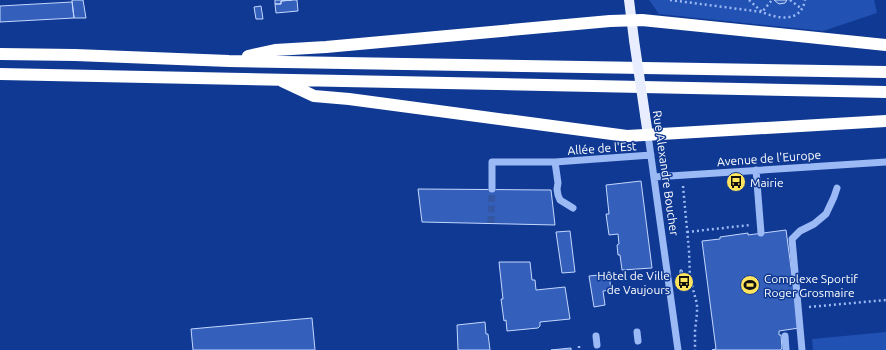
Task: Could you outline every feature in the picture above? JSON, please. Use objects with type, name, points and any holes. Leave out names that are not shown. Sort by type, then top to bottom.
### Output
[{"type":"highway","points":[[229,61],[275,50],[632,20],[886,45]]},
{"type":"highway","points":[[0,54],[75,55],[229,61],[886,72]]},
{"type":"highway","points":[[0,74],[276,78],[886,92]]},
{"type":"highway","points":[[276,78],[314,96],[357,100],[627,136],[886,121]]},
{"type":"main road","name":"Rue Alexandre Boucher","points":[[629,0],[648,135]]},
{"type":"street","name":"Rue Alexandre Boucher","points":[[648,135],[678,350]]},
{"type":"street","name":"Allée de l'Est","points":[[492,189],[492,162],[555,162],[651,155]]},
{"type":"street","name":"Allée de l'Est","points":[[555,162],[558,184],[556,189],[558,195],[560,200],[573,208]]},
{"type":"street","name":"Avenue de l'Europe","points":[[654,177],[886,162]]},
{"type":"street","points":[[756,170],[761,233]]},
{"type":"street","points":[[802,350],[792,240],[800,231],[814,224],[826,214],[837,188]]},
{"type":"street","points":[[637,332],[638,341]]},
{"type":"street","points":[[596,336],[597,345]]},
{"type":"street","points":[[785,336],[786,350]]},
{"type":"path","points":[[670,0],[762,12],[771,16],[782,18],[793,15],[802,9],[805,0]]},
{"type":"path","points":[[749,0],[762,12]]},
{"type":"path","points":[[762,12],[772,0]]},
{"type":"path","points":[[790,0],[802,9]]},
{"type":"path","points":[[683,184],[690,278],[698,313],[695,331],[695,350]]},
{"type":"path","points":[[687,232],[760,224]]},
{"type":"path","points":[[798,308],[886,300]]},
{"type":"shaded area","points":[[649,0],[874,0],[877,13],[823,31],[659,14]]},
{"type":"shaded area","points":[[886,332],[886,350],[813,350],[812,339]]},
{"type":"building","points":[[72,0],[83,0],[86,18],[74,18]]},
{"type":"building","points":[[275,0],[292,0],[281,1],[281,4],[275,4]]},
{"type":"building","points":[[297,0],[298,11],[276,13],[275,4],[281,4],[281,1]]},
{"type":"building","points":[[774,0],[787,0],[785,3],[779,4]]},
{"type":"building","points":[[72,2],[74,18],[0,22],[0,6]]},
{"type":"building","points":[[261,6],[263,19],[256,19],[254,7]]},
{"type":"building","points":[[641,181],[652,268],[622,270],[620,255],[618,255],[618,234],[609,235],[606,214],[609,214],[606,185]]},
{"type":"building","points":[[418,189],[551,190],[555,225],[422,222]]},
{"type":"building","name":"Complexe Sportif Roger Grosmaire","points":[[786,230],[799,328],[779,331],[779,335],[781,335],[781,350],[712,350],[716,349],[702,241],[748,233],[748,235]]},
{"type":"building","points":[[570,231],[575,272],[562,273],[556,232]]},
{"type":"building","points":[[499,262],[530,262],[532,280],[535,280],[536,290],[565,287],[570,319],[540,322],[540,326],[538,328],[507,331],[501,299],[503,299]]},
{"type":"building","points":[[680,270],[682,270],[683,276],[680,276]]},
{"type":"building","points":[[609,274],[611,290],[603,291],[605,305],[594,307],[589,276]]},
{"type":"building","points":[[312,318],[315,350],[193,350],[191,329]]},
{"type":"building","points":[[485,322],[490,350],[458,350],[457,325]]},
{"type":"building","points":[[571,348],[571,350],[551,350]]},
{"type":"tunnel","points":[[491,223],[492,189]]},
{"type":"place","name":"Mairie","points":[[736,182]]},
{"type":"place","name":"Hôtel de Ville de Vaujours","points":[[684,282]]},
{"type":"place","name":"Complexe Sportif Roger Grosmaire","points":[[750,285]]}]
